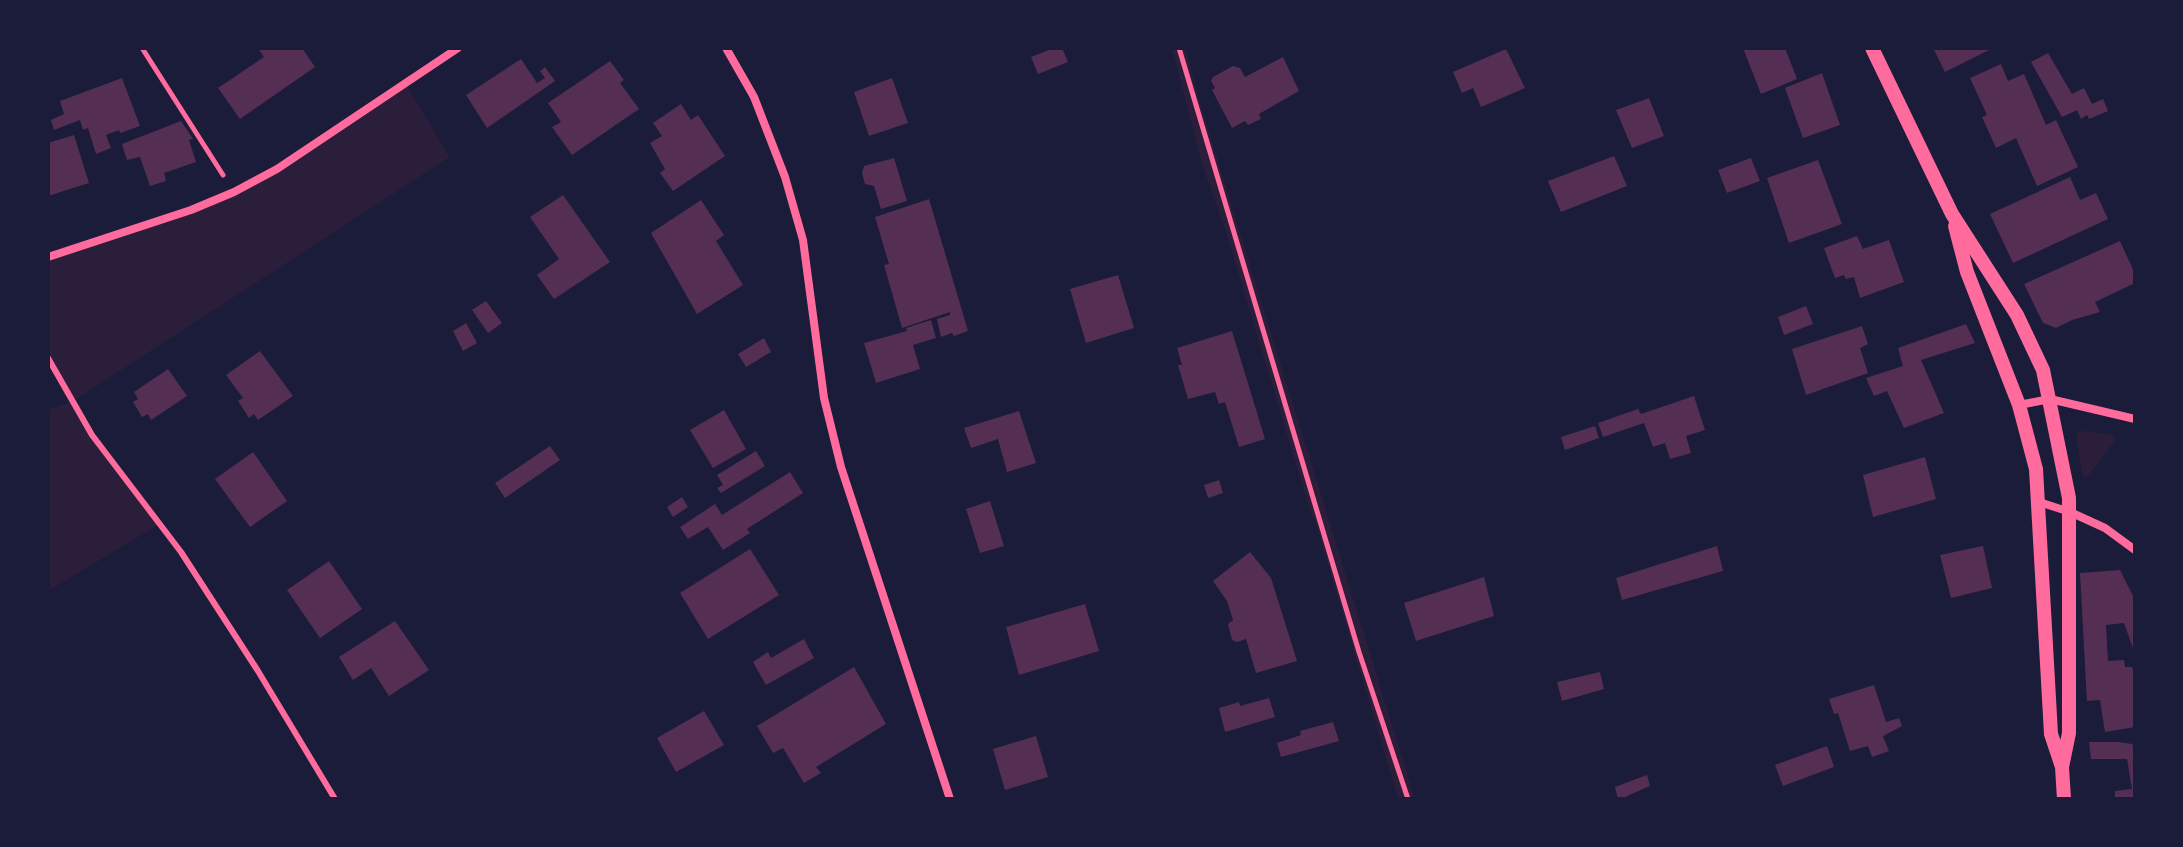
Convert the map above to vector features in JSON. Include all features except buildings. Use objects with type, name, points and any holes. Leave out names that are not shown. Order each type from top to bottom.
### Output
[{"type":"street","points":[[48,257],[191,210],[234,192],[277,169],[458,48]]},
{"type":"street","points":[[726,48],[754,97],[785,177],[803,240],[824,398],[841,467],[950,799]]},
{"type":"street","points":[[1872,48],[1952,214],[2017,315],[2043,370],[2068,487],[2070,512],[2069,733],[2062,767]]},
{"type":"street","points":[[1952,214],[1967,272],[2019,405],[2036,469],[2051,734],[2062,767],[2064,799]]},
{"type":"street","points":[[2019,405],[2050,399],[2135,419]]},
{"type":"street","points":[[2039,502],[2105,528],[2135,550]]},
{"type":"lane","points":[[48,358],[92,435],[190,566],[335,799]]},
{"type":"path","points":[[142,48],[234,192]]},
{"type":"path","points":[[1179,48],[1354,637],[1408,799]]},
{"type":"shaded area","points":[[1172,48],[1186,48],[1198,96],[1415,799],[1398,799],[1314,517],[1202,164]]},
{"type":"shaded area","points":[[405,83],[450,157],[72,402],[160,524],[48,591],[48,410],[71,402],[48,358],[48,257],[234,192]]},
{"type":"shaded area","points":[[2077,432],[2114,435],[2115,441],[2087,477],[2083,477],[2076,436]]}]
